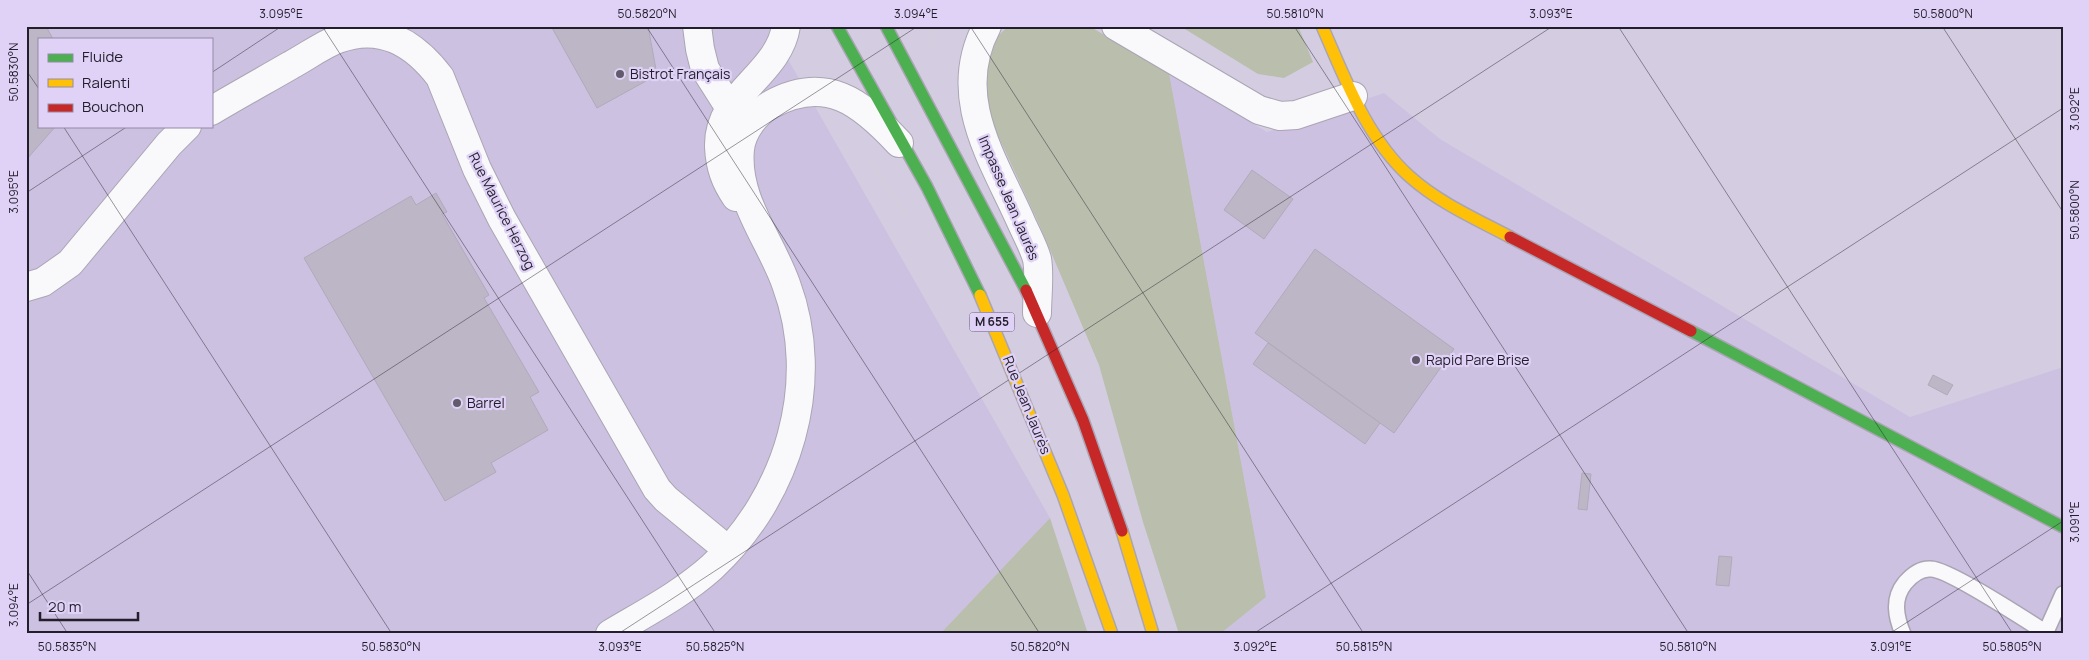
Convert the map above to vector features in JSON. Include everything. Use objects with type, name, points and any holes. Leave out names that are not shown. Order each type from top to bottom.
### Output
[{"type":"main road","name":"Rue Jean Jaurès","points":[[837,26],[955,240],[1017,381],[1096,582],[1112,634]]},
{"type":"main road","name":"M 655","points":[[886,26],[1016,269],[1071,390],[1105,476],[1153,634]]},
{"type":"main road","points":[[1322,26],[1353,96],[1371,131],[1394,161],[1428,191],[1468,215],[1860,418],[2063,527]]},
{"type":"street","points":[[698,26],[700,49],[705,69],[745,132]]},
{"type":"street","points":[[758,226],[727,184],[719,161],[720,131],[722,120],[729,108],[781,46],[786,26]]},
{"type":"street","name":"Impasse Jean Jaurès","points":[[987,26],[977,44],[972,71],[974,106],[988,152],[1037,260],[1037,313]]},
{"type":"street","points":[[1116,26],[1260,110],[1280,116],[1296,115],[1353,96]]},
{"type":"street","name":"Rue Maurice Herzog","points":[[212,109],[337,39],[370,32],[384,35],[416,51],[440,78],[477,169],[502,219],[653,482],[666,499],[728,550]]},
{"type":"street","points":[[610,634],[695,581],[728,550],[751,522],[767,498],[785,458],[798,409],[802,354],[794,307],[782,275],[758,226],[743,188],[739,165],[740,146],[748,126],[763,110],[786,97],[811,91],[831,94],[851,100],[875,119],[907,152]]},
{"type":"street","points":[[26,287],[43,282],[70,263],[169,144],[186,128]]},
{"type":"lane","points":[[1903,634],[1896,616],[1899,590],[1913,574],[1931,569],[1951,576],[2045,633],[2063,594]]},
{"type":"path","points":[[867,156],[908,222]]},
{"type":"shaded area","points":[[26,26],[769,26],[1050,518],[940,634],[26,634]]},
{"type":"shaded area","points":[[1169,73],[1267,132],[1384,93],[1440,139],[1910,417],[2063,367],[2063,634],[1220,634],[1266,597]]},
{"type":"green space","points":[[1008,26],[1089,26],[1169,73],[1266,597],[1220,634],[1179,634],[1143,522],[1099,365],[1039,224],[988,114],[984,78],[997,37]]},
{"type":"green space","points":[[1180,26],[1298,26],[1313,62],[1284,78],[1258,74]]},
{"type":"green space","points":[[1050,518],[1088,634],[940,634]]},
{"type":"building","points":[[26,26],[46,26],[52,38],[38,38],[38,128],[54,128],[26,160]]},
{"type":"building","points":[[551,26],[648,26],[657,75],[597,108]]},
{"type":"building","points":[[1252,170],[1293,199],[1264,239],[1224,210]]},
{"type":"building","points":[[436,193],[447,212],[442,214],[489,295],[484,298],[539,392],[530,397],[548,430],[491,463],[496,472],[445,501],[304,258],[411,196],[416,205]]},
{"type":"building","points":[[1315,249],[1454,349],[1394,433],[1255,333]]},
{"type":"building","points":[[1268,343],[1380,423],[1365,444],[1253,364]]},
{"type":"building","points":[[1933,375],[1953,385],[1947,395],[1928,385]]},
{"type":"building","points":[[1582,473],[1591,474],[1587,510],[1578,509]]},
{"type":"building","points":[[1719,556],[1732,557],[1729,586],[1716,585]]},
{"type":"traffic: fast","points":[[837,26],[927,187],[980,295]]},
{"type":"traffic: fast","points":[[886,26],[1026,290]]},
{"type":"traffic: fast","points":[[1691,331],[2063,527]]},
{"type":"traffic: slow","points":[[1322,26],[1358,106],[1380,143],[1394,160],[1409,176],[1433,194],[1458,210],[1510,237]]},
{"type":"traffic: slow","points":[[980,295],[1063,495],[1112,634]]},
{"type":"traffic: slow","points":[[1122,531],[1153,634]]},
{"type":"traffic: jam","points":[[1510,237],[1691,331]]},
{"type":"traffic: jam","points":[[1026,290],[1083,420],[1122,531]]},
{"type":"place","name":"Bistrot Français","points":[[620,74]]},
{"type":"place","name":"Rapid Pare Brise","points":[[1416,360]]},
{"type":"place","name":"Barrel","points":[[457,403]]}]
